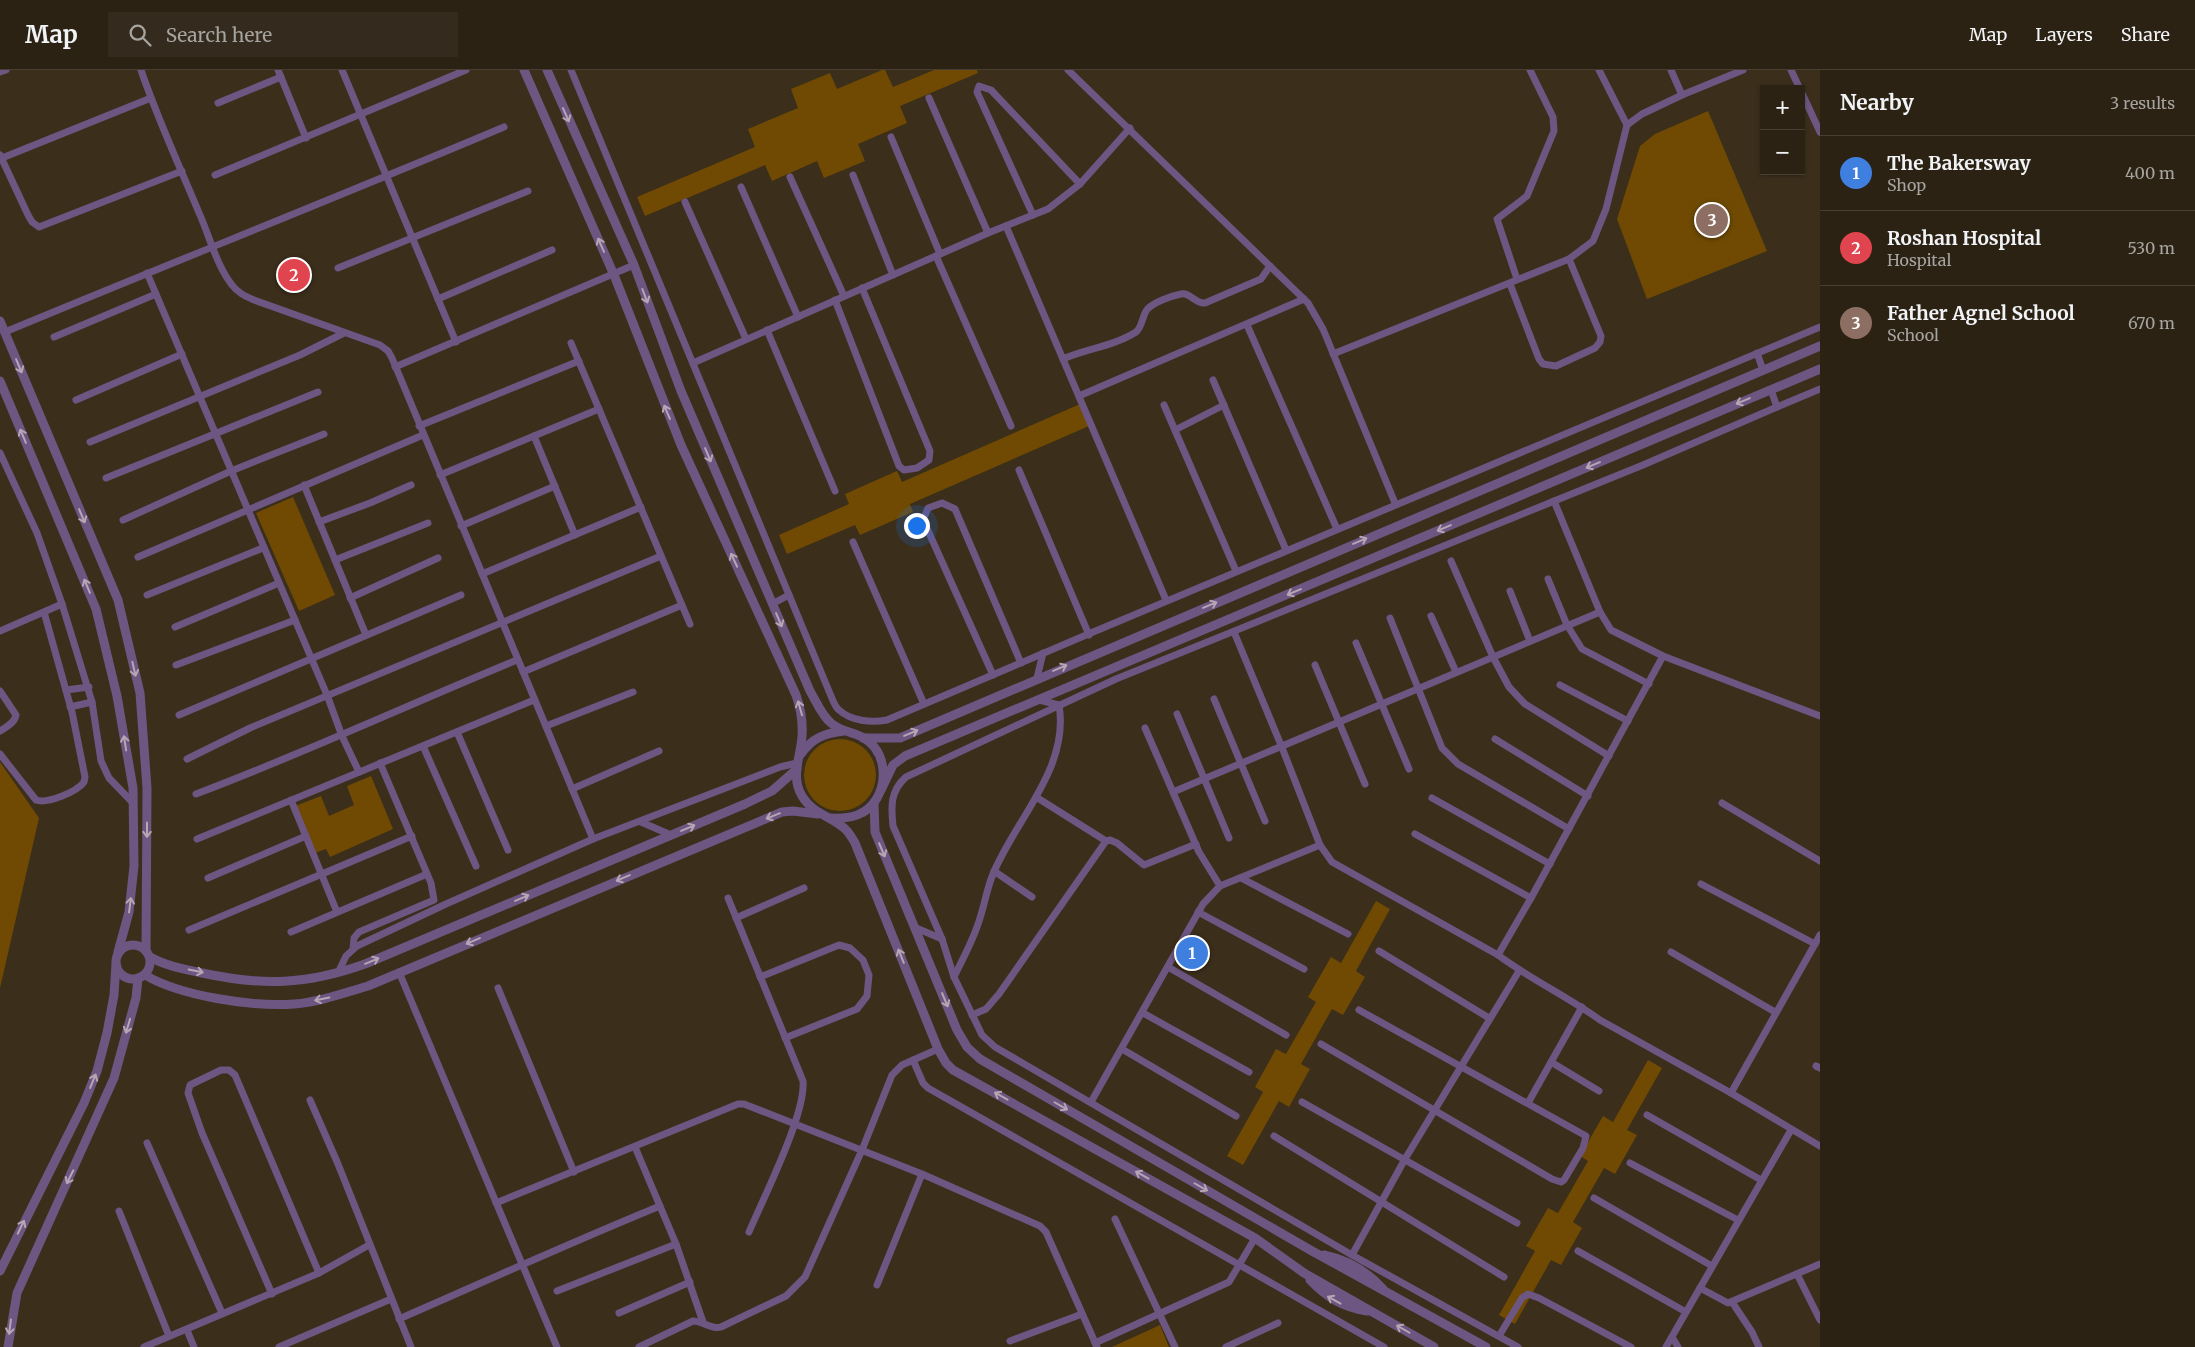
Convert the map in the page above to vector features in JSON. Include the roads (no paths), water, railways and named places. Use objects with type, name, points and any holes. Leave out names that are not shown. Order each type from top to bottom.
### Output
[{"type":"street","points":[[0,72],[6,70]]},
{"type":"street","points":[[141,70],[227,278],[240,294],[380,345],[388,350],[593,839]]},
{"type":"street","points":[[342,70],[456,342]]},
{"type":"street","points":[[215,175],[361,116],[466,70]]},
{"type":"street","points":[[524,70],[614,275],[681,445],[796,695],[802,715],[797,781],[801,794],[809,806],[846,829],[855,843],[938,1049],[946,1062],[953,1070],[1255,1238],[1304,1273],[1324,1295],[1348,1308],[1372,1312],[1434,1347]]},
{"type":"street","points":[[547,70],[634,265],[681,391],[810,691],[830,723],[844,731],[864,738],[900,738],[1820,346]]},
{"type":"street","points":[[571,70],[837,709],[850,717],[877,722],[886,720],[1395,503],[1820,327]]},
{"type":"street","points":[[1068,70],[1130,128],[1304,299],[1323,329],[1395,503]]},
{"type":"street","points":[[1517,279],[1496,219],[1527,196],[1554,131],[1553,117],[1530,70]]},
{"type":"street","points":[[1599,70],[1627,125]]},
{"type":"street","points":[[1671,70],[1682,95]]},
{"type":"street","points":[[1791,70],[1798,85]]},
{"type":"street","points":[[1333,354],[1569,259],[1593,241],[1606,209],[1627,125],[1638,117],[1682,95],[1738,71]]},
{"type":"street","points":[[218,104],[279,73],[306,138]]},
{"type":"street","points":[[1033,215],[977,92],[979,86],[991,90],[1080,184]]},
{"type":"street","points":[[151,98],[1,156],[28,215],[32,222],[39,227],[182,171]]},
{"type":"street","points":[[929,98],[988,233]]},
{"type":"street","points":[[1805,99],[1820,132]]},
{"type":"street","points":[[5,332],[213,245],[284,219],[387,177],[504,127]]},
{"type":"street","points":[[693,363],[988,233],[1048,209],[1080,184],[1130,128]]},
{"type":"street","points":[[891,137],[1010,426]]},
{"type":"street","points":[[853,175],[893,275]]},
{"type":"street","points":[[790,176],[844,296]]},
{"type":"street","points":[[741,188],[798,317]]},
{"type":"street","points":[[338,268],[528,191]]},
{"type":"street","points":[[684,202],[746,340]]},
{"type":"street","points":[[1006,226],[1166,600]]},
{"type":"street","points":[[438,299],[552,250]]},
{"type":"street","points":[[1510,284],[1540,359],[1543,364],[1556,366],[1595,348],[1600,342],[1601,336],[1569,259]]},
{"type":"street","points":[[395,367],[634,265]]},
{"type":"street","points":[[1063,359],[1083,350],[1116,342],[1138,330],[1147,309],[1152,306],[1182,294],[1188,295],[1198,303],[1205,303],[1261,279],[1270,266]]},
{"type":"street","points":[[147,273],[295,620],[342,736],[360,772]]},
{"type":"street","points":[[835,300],[899,466],[904,470],[918,468],[929,460],[930,451],[862,288]]},
{"type":"street","points":[[54,337],[156,294]]},
{"type":"street","points":[[1079,396],[1304,299]]},
{"type":"street","points":[[0,321],[118,600],[140,693],[147,788],[149,968],[141,977],[114,1078],[17,1293],[8,1347]]},
{"type":"street","points":[[1247,325],[1336,529]]},
{"type":"street","points":[[767,330],[836,491]]},
{"type":"street","points":[[90,442],[300,355],[344,333]]},
{"type":"street","points":[[571,343],[690,624]]},
{"type":"street","points":[[1757,353],[1763,370]]},
{"type":"street","points":[[76,400],[182,354]]},
{"type":"street","points":[[419,426],[579,361]]},
{"type":"street","points":[[116,964],[123,976],[130,979],[141,977],[182,990],[228,1000],[294,1004],[368,986],[782,812],[792,811],[846,819],[861,814],[874,803],[893,765],[905,756],[1820,368]]},
{"type":"street","points":[[1214,380],[1286,550]]},
{"type":"street","points":[[0,381],[96,608],[118,696],[133,788],[134,866],[130,902],[116,964],[114,995],[97,1071],[84,1103],[0,1271]]},
{"type":"street","points":[[1518,1347],[1352,1255],[995,1047],[982,1035],[954,977],[942,939],[893,826],[891,807],[893,795],[898,784],[906,777],[1116,679],[1554,501],[1820,389]]},
{"type":"street","points":[[1771,390],[1777,407]]},
{"type":"street","points":[[106,478],[318,392]]},
{"type":"street","points":[[1164,405],[1236,571]]},
{"type":"street","points":[[1175,430],[1224,405]]},
{"type":"street","points":[[440,475],[599,409]]},
{"type":"street","points":[[123,520],[324,434]]},
{"type":"street","points":[[138,557],[423,435]]},
{"type":"street","points":[[534,436],[575,535]]},
{"type":"street","points":[[0,453],[37,533],[62,604],[92,702],[101,761],[109,778],[133,803]]},
{"type":"street","points":[[1019,470],[1089,635]]},
{"type":"street","points":[[304,485],[366,635]]},
{"type":"street","points":[[319,522],[411,485]]},
{"type":"street","points":[[461,526],[555,486]]},
{"type":"street","points":[[1554,501],[1600,612],[1611,630],[1663,656],[1820,716]]},
{"type":"street","points":[[993,675],[925,524],[924,518],[928,508],[942,503],[955,509],[1021,663]]},
{"type":"street","points":[[482,574],[641,507]]},
{"type":"street","points":[[335,560],[428,524]]},
{"type":"street","points":[[853,542],[924,704]]},
{"type":"street","points":[[147,595],[263,548]]},
{"type":"street","points":[[187,759],[250,728],[661,556]]},
{"type":"street","points":[[350,598],[438,558]]},
{"type":"street","points":[[1451,561],[1493,657],[1509,687],[1525,704],[1609,756]]},
{"type":"street","points":[[1548,578],[1567,625],[1582,649],[1649,684]]},
{"type":"street","points":[[176,627],[279,583]]},
{"type":"street","points":[[1510,591],[1530,641]]},
{"type":"street","points":[[179,715],[461,595]]},
{"type":"street","points":[[772,604],[789,595]]},
{"type":"street","points":[[0,631],[62,604]]},
{"type":"street","points":[[523,672],[682,605]]},
{"type":"street","points":[[0,754],[36,800],[44,801],[79,789],[84,782],[85,776],[66,690],[44,612]]},
{"type":"street","points":[[1172,792],[1600,612]]},
{"type":"street","points":[[1431,616],[1456,672]]},
{"type":"street","points":[[1390,618],[1442,748],[1453,759],[1569,829]]},
{"type":"street","points":[[176,665],[295,620]]},
{"type":"street","points":[[1234,632],[1282,745],[1320,845],[1332,862],[1498,955],[1518,970],[1582,1007],[1600,1020],[1732,1093],[1820,1146]]},
{"type":"street","points":[[1356,643],[1409,769]]},
{"type":"street","points":[[1037,678],[1043,653]]},
{"type":"street","points":[[1498,955],[1588,796],[1663,656]]},
{"type":"street","points":[[196,794],[342,736],[444,690],[517,660]]},
{"type":"street","points":[[1315,665],[1365,784]]},
{"type":"street","points":[[1560,685],[1628,721]]},
{"type":"street","points":[[66,690],[88,687]]},
{"type":"street","points":[[0,691],[16,715],[12,723],[0,731]]},
{"type":"street","points":[[546,726],[633,692]]},
{"type":"street","points":[[1214,699],[1265,821]]},
{"type":"street","points":[[197,839],[534,700]]},
{"type":"street","points":[[1039,700],[1059,705]]},
{"type":"street","points":[[70,707],[92,702]]},
{"type":"street","points":[[954,977],[972,940],[994,871],[1036,797],[1046,775],[1060,736],[1062,722],[1059,705]]},
{"type":"street","points":[[1178,714],[1229,838]]},
{"type":"street","points":[[1145,728],[1196,844],[1220,886]]},
{"type":"street","points":[[118,952],[132,944],[140,946],[148,954],[173,966],[230,979],[258,982],[298,981],[338,973],[365,964],[772,792],[798,763],[816,738],[830,732],[844,731]]},
{"type":"street","points":[[457,732],[508,850]]},
{"type":"street","points":[[864,738],[882,760],[884,775],[882,790]]},
{"type":"street","points":[[1495,739],[1588,796]]},
{"type":"street","points":[[423,746],[476,866]]},
{"type":"street","points":[[572,789],[660,751]]},
{"type":"street","points":[[353,949],[354,938],[359,932],[434,900],[434,893],[427,874],[380,763]]},
{"type":"street","points":[[338,973],[346,956],[353,949],[446,904],[593,839],[642,822],[780,767],[798,763]]},
{"type":"street","points":[[1036,797],[1106,841],[1110,840],[1117,843],[1144,865],[1196,844]]},
{"type":"street","points":[[1432,798],[1550,864]]},
{"type":"street","points":[[291,800],[337,912]]},
{"type":"street","points":[[874,803],[875,832],[914,927],[957,1030],[967,1047],[980,1059],[1312,1252],[1486,1347]]},
{"type":"street","points":[[1722,803],[1820,861]]},
{"type":"street","points":[[642,822],[672,834]]},
{"type":"street","points":[[1415,834],[1531,898]]},
{"type":"street","points":[[208,878],[306,836]]},
{"type":"street","points":[[189,930],[412,836]]},
{"type":"street","points":[[972,1015],[986,1009],[999,994],[1106,841]]},
{"type":"street","points":[[1091,1102],[1203,904],[1220,886],[1320,845]]},
{"type":"street","points":[[994,871],[1032,897]]},
{"type":"street","points":[[291,932],[427,874]]},
{"type":"street","points":[[1241,878],[1348,934]]},
{"type":"street","points":[[1700,884],[1815,944]]},
{"type":"street","points":[[736,918],[804,888]]},
{"type":"street","points":[[728,898],[803,1081],[804,1094],[794,1125],[749,1232]]},
{"type":"street","points":[[1198,912],[1304,970]]},
{"type":"street","points":[[914,927],[942,939]]},
{"type":"street","points":[[1732,1093],[1820,935]]},
{"type":"street","points":[[760,977],[839,945],[850,948],[860,956],[867,967],[868,996],[857,1009],[785,1038]]},
{"type":"street","points":[[1379,951],[1489,1018]]},
{"type":"street","points":[[1671,952],[1776,1012]]},
{"type":"street","points":[[1168,967],[1286,1035]]},
{"type":"street","points":[[1352,1255],[1434,1111],[1518,970]]},
{"type":"street","points":[[399,972],[556,1347]]},
{"type":"street","points":[[498,988],[574,1172]]},
{"type":"street","points":[[1528,1103],[1582,1007]]},
{"type":"street","points":[[1321,1044],[1552,1179],[1561,1182],[1564,1180],[1583,1148],[1586,1136],[1358,1010]]},
{"type":"street","points":[[1143,1013],[1249,1072]]},
{"type":"street","points":[[1122,1048],[1236,1116]]},
{"type":"street","points":[[639,1347],[693,1321],[703,1322],[712,1327],[721,1327],[791,1293],[805,1277],[862,1150],[892,1075],[902,1065],[938,1049]]},
{"type":"street","points":[[913,1060],[923,1083],[928,1088],[1384,1347]]},
{"type":"street","points":[[1551,1062],[1599,1091]]},
{"type":"street","points":[[272,1294],[202,1133],[188,1093],[190,1085],[221,1070],[229,1070],[235,1075],[319,1273]]},
{"type":"street","points":[[310,1100],[338,1164],[390,1299],[411,1347]]},
{"type":"street","points":[[1302,1102],[1516,1222]]},
{"type":"street","points":[[496,1203],[738,1104],[744,1104],[922,1174],[1040,1226],[1046,1232],[1096,1345],[1229,1282],[1255,1238]]},
{"type":"street","points":[[1647,1115],[1761,1180]]},
{"type":"street","points":[[1666,1347],[1791,1130]]},
{"type":"street","points":[[1274,1136],[1504,1277]]},
{"type":"street","points":[[147,1142],[222,1313]]},
{"type":"street","points":[[635,1147],[676,1244],[703,1322]]},
{"type":"street","points":[[1630,1164],[1738,1220]]},
{"type":"street","points":[[877,1285],[922,1174]]},
{"type":"street","points":[[1594,1198],[1712,1266]]},
{"type":"street","points":[[399,1318],[523,1266],[586,1236],[660,1206]]},
{"type":"street","points":[[119,1211],[169,1336]]},
{"type":"street","points":[[1114,1219],[1161,1313],[1175,1347]]},
{"type":"street","points":[[557,1291],[676,1244]]},
{"type":"street","points":[[144,1347],[319,1273],[369,1245]]},
{"type":"street","points":[[1578,1251],[1686,1312]]},
{"type":"street","points":[[1700,1288],[1728,1303],[1820,1264]]},
{"type":"street","points":[[1797,1274],[1820,1320]]},
{"type":"street","points":[[619,1313],[690,1282]]},
{"type":"street","points":[[1499,1336],[1522,1298],[1528,1294],[1631,1347]]},
{"type":"street","points":[[279,1347],[390,1299]]},
{"type":"street","points":[[1732,1302],[1752,1332],[1759,1347]]},
{"type":"street","points":[[1010,1341],[1082,1314]]},
{"type":"street","points":[[1226,1347],[1278,1323]]},
{"type":"street","points":[[187,1330],[194,1347]]},
{"type":"street","points":[[1672,1337],[1678,1347]]},
{"type":"place","name":"Father Agnel School","points":[[1712,220]]},
{"type":"place","name":"Roshan Hospital","points":[[294,275]]},
{"type":"place","name":"The Bakersway","points":[[1192,953]]}]
